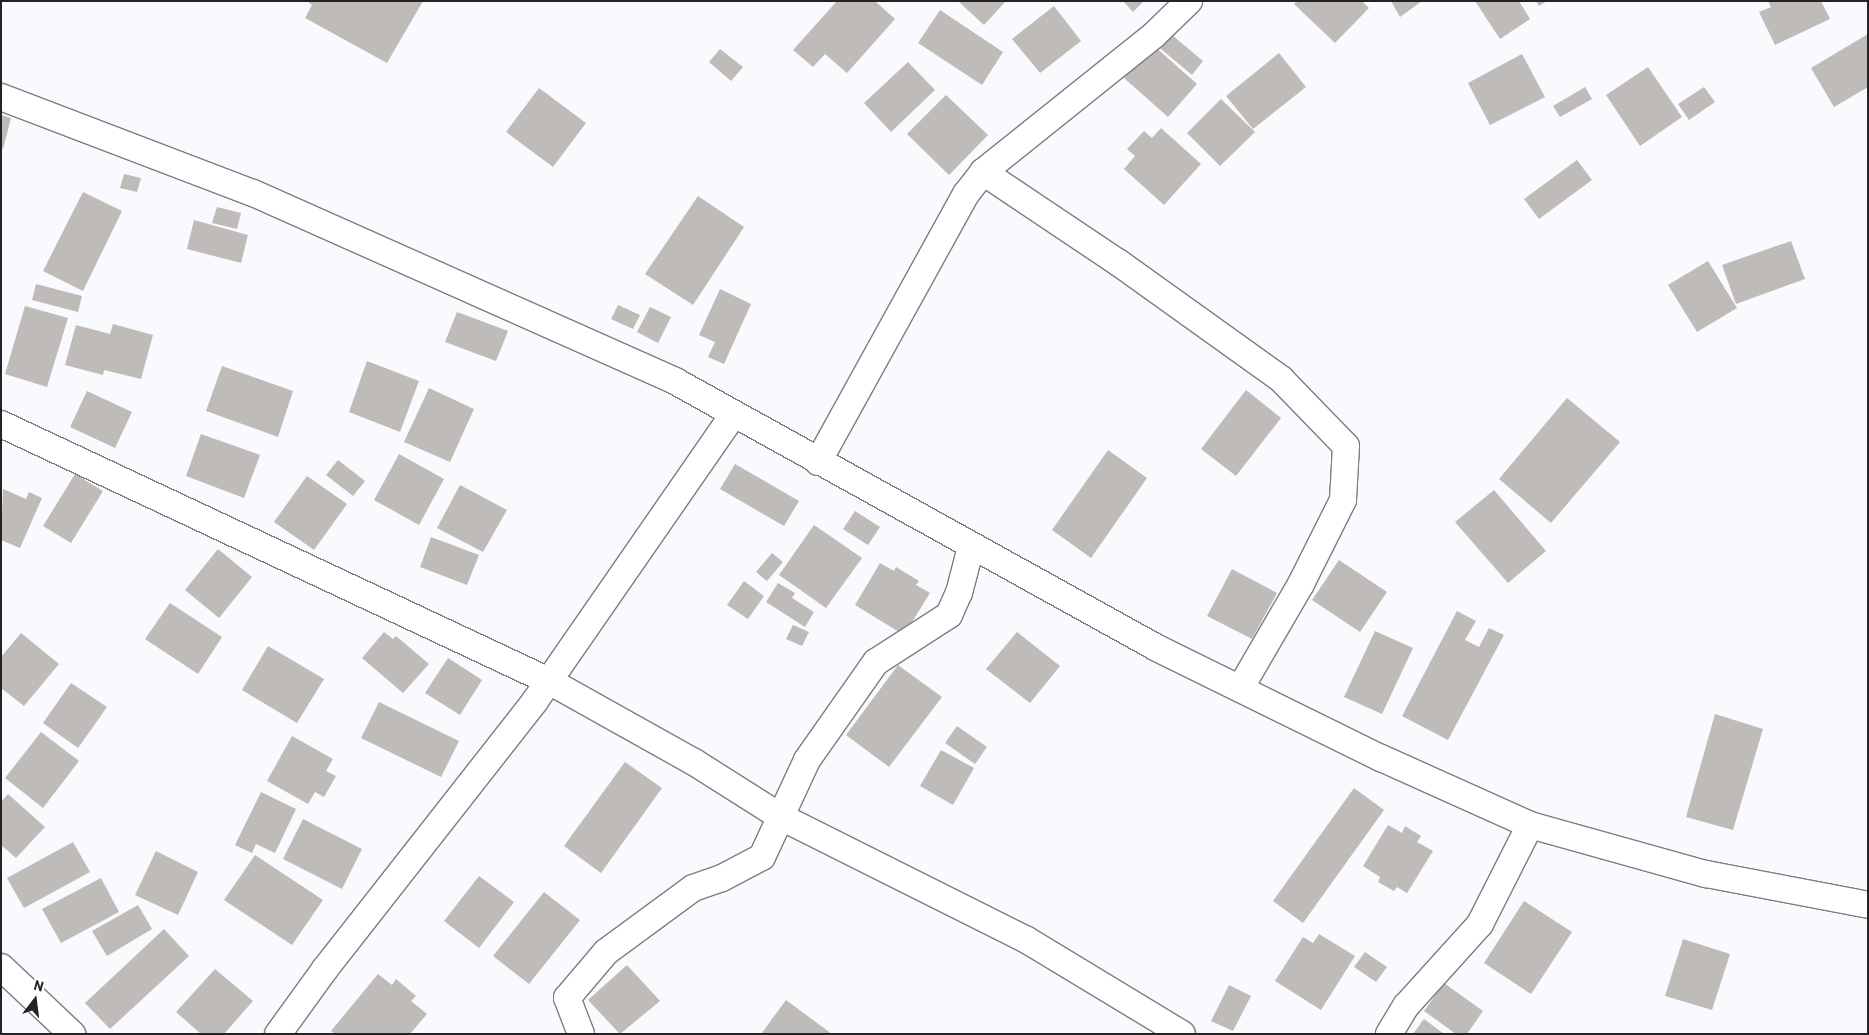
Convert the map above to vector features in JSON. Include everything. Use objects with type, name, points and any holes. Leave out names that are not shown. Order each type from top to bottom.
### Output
[{"type":"street","points":[[818,462],[966,194],[982,172],[1154,35],[1189,1]]},
{"type":"street","points":[[1,96],[253,193],[675,381],[818,462],[1157,648],[1381,758],[1530,825],[1706,874],[1868,905]]},
{"type":"street","points":[[982,172],[1119,262],[1281,379],[1346,446],[1343,500],[1301,584],[1240,689]]},
{"type":"street","points":[[278,1034],[325,969],[549,681],[734,414]]},
{"type":"street","points":[[1,424],[549,681],[694,762],[781,817],[1027,940],[1182,1034]]},
{"type":"street","points":[[581,1034],[567,998],[606,952],[693,888],[722,878],[762,857],[807,760],[876,662],[949,615],[959,594],[971,546]]},
{"type":"street","points":[[1389,1034],[1406,1006],[1480,924],[1530,825]]},
{"type":"street","points":[[1,967],[72,1034]]},
{"type":"building","points":[[307,1],[423,1],[387,63],[305,18],[312,5]]},
{"type":"building","points":[[837,1],[875,1],[895,19],[847,73],[825,54],[813,67],[793,50]]},
{"type":"building","points":[[958,1],[1006,1],[984,25]]},
{"type":"building","points":[[1123,1],[1144,1],[1133,12]]},
{"type":"building","points":[[1297,1],[1362,1],[1369,8],[1335,43],[1294,4]]},
{"type":"building","points":[[1391,1],[1422,1],[1400,17]]},
{"type":"building","points":[[1475,1],[1519,1],[1530,19],[1500,39]]},
{"type":"building","points":[[1536,1],[1547,1],[1539,6]]},
{"type":"building","points":[[1768,1],[1821,1],[1830,19],[1775,45],[1759,12],[1771,7]]},
{"type":"building","points":[[1054,6],[1081,41],[1040,73],[1012,39]]},
{"type":"building","points":[[940,10],[1003,52],[982,85],[918,43]]},
{"type":"building","points":[[1166,30],[1203,61],[1192,75],[1155,44]]},
{"type":"building","points":[[1868,34],[1868,87],[1834,107],[1811,68]]},
{"type":"building","points":[[1153,45],[1197,84],[1168,117],[1124,78]]},
{"type":"building","points":[[720,49],[743,67],[731,81],[709,62]]},
{"type":"building","points":[[1279,53],[1306,87],[1253,129],[1226,96]]},
{"type":"building","points":[[1522,54],[1545,97],[1490,125],[1468,83]]},
{"type":"building","points":[[908,62],[935,90],[891,132],[864,103]]},
{"type":"building","points":[[1648,67],[1682,117],[1640,146],[1606,95]]},
{"type":"building","points":[[1585,87],[1592,99],[1560,117],[1553,106]]},
{"type":"building","points":[[1704,87],[1715,102],[1689,120],[1678,104]]},
{"type":"building","points":[[539,88],[586,123],[553,167],[506,132]]},
{"type":"building","points":[[946,95],[988,135],[949,175],[907,134]]},
{"type":"building","points":[[1221,99],[1255,132],[1220,166],[1187,133]]},
{"type":"building","points":[[1,115],[11,118],[3,149],[1,148]]},
{"type":"building","points":[[1161,128],[1201,164],[1164,205],[1124,169],[1135,156],[1127,149],[1144,131],[1152,138]]},
{"type":"building","points":[[1577,160],[1592,180],[1539,219],[1524,199]]},
{"type":"building","points":[[124,174],[141,178],[137,192],[120,188]]},
{"type":"building","points":[[83,192],[122,211],[83,291],[43,271]]},
{"type":"building","points":[[698,196],[744,227],[693,305],[645,274]]},
{"type":"building","points":[[217,207],[241,213],[237,229],[212,223]]},
{"type":"building","points":[[194,220],[248,235],[241,263],[187,249]]},
{"type":"building","points":[[1791,241],[1805,279],[1736,304],[1722,265]]},
{"type":"building","points":[[1708,261],[1737,308],[1697,332],[1668,285]]},
{"type":"building","points":[[36,284],[82,296],[78,312],[32,300]]},
{"type":"building","points":[[720,289],[751,304],[724,364],[708,357],[715,342],[699,335]]},
{"type":"building","points":[[618,305],[640,315],[633,329],[611,319]]},
{"type":"building","points":[[25,306],[68,318],[47,387],[5,374]]},
{"type":"building","points":[[650,307],[671,317],[658,343],[637,332]]},
{"type":"building","points":[[457,312],[508,331],[496,361],[445,342]]},
{"type":"building","points":[[113,324],[153,335],[141,379],[104,370],[103,375],[65,365],[76,325],[110,334]]},
{"type":"building","points":[[367,361],[419,381],[400,432],[349,412]]},
{"type":"building","points":[[222,366],[293,391],[278,437],[206,411]]},
{"type":"building","points":[[429,388],[474,409],[450,462],[404,442]]},
{"type":"building","points":[[1246,390],[1281,418],[1236,476],[1201,449]]},
{"type":"building","points":[[87,391],[132,412],[115,448],[70,427]]},
{"type":"building","points":[[1567,398],[1620,442],[1551,523],[1499,479]]},
{"type":"building","points":[[201,434],[260,455],[244,498],[186,476]]},
{"type":"building","points":[[1108,450],[1147,478],[1091,558],[1052,530]]},
{"type":"building","points":[[399,454],[444,479],[419,525],[374,500]]},
{"type":"building","points":[[338,460],[365,481],[353,496],[326,475]]},
{"type":"building","points":[[735,464],[799,501],[784,526],[720,489]]},
{"type":"building","points":[[75,474],[103,491],[71,543],[43,526]]},
{"type":"building","points":[[307,476],[347,504],[314,550],[274,522]]},
{"type":"building","points":[[460,485],[507,510],[483,552],[437,528]]},
{"type":"building","points":[[3,489],[26,499],[29,492],[42,498],[20,548],[1,540]]},
{"type":"building","points":[[1494,490],[1546,551],[1508,583],[1455,522]]},
{"type":"building","points":[[855,511],[880,527],[868,545],[843,529]]},
{"type":"building","points":[[814,525],[862,558],[826,608],[779,575]]},
{"type":"building","points":[[431,537],[479,555],[467,585],[420,567]]},
{"type":"building","points":[[218,549],[252,577],[219,618],[185,590]]},
{"type":"building","points":[[772,553],[783,562],[767,581],[756,572]]},
{"type":"building","points":[[1339,560],[1387,592],[1360,632],[1312,600]]},
{"type":"building","points":[[880,563],[894,571],[896,567],[919,581],[916,585],[930,593],[904,635],[855,605]]},
{"type":"building","points":[[1232,569],[1277,593],[1252,639],[1207,616]]},
{"type":"building","points":[[744,581],[764,596],[748,619],[727,605]]},
{"type":"building","points":[[778,583],[795,593],[792,598],[814,612],[805,627],[766,602]]},
{"type":"building","points":[[170,603],[222,637],[198,674],[145,639]]},
{"type":"building","points":[[1457,611],[1476,621],[1465,640],[1479,647],[1489,628],[1504,635],[1448,740],[1402,716]]},
{"type":"building","points":[[793,625],[809,632],[802,646],[786,639]]},
{"type":"building","points":[[1375,631],[1413,648],[1382,714],[1344,697]]},
{"type":"building","points":[[384,632],[393,639],[396,636],[429,664],[403,693],[362,658]]},
{"type":"building","points":[[1017,632],[1060,666],[1030,703],[986,669]]},
{"type":"building","points":[[21,633],[59,664],[24,706],[1,688],[1,657]]},
{"type":"building","points":[[268,646],[324,679],[297,723],[242,690]]},
{"type":"building","points":[[448,658],[482,680],[460,715],[425,693]]},
{"type":"building","points":[[898,665],[942,697],[889,767],[846,735]]},
{"type":"building","points":[[71,683],[107,707],[78,748],[43,723]]},
{"type":"building","points":[[379,702],[459,741],[441,777],[361,738]]},
{"type":"building","points":[[1715,714],[1763,729],[1733,830],[1686,817]]},
{"type":"building","points":[[957,726],[987,747],[975,764],[945,743]]},
{"type":"building","points":[[41,732],[79,761],[43,808],[5,778]]},
{"type":"building","points":[[292,736],[333,759],[326,771],[336,776],[324,797],[315,792],[308,804],[267,781]]},
{"type":"building","points":[[941,750],[974,768],[953,805],[920,786]]},
{"type":"building","points":[[625,762],[662,788],[601,873],[564,846]]},
{"type":"building","points":[[1354,788],[1384,810],[1303,923],[1273,901]]},
{"type":"building","points":[[261,792],[296,809],[275,853],[256,844],[252,853],[235,845]]},
{"type":"building","points":[[8,794],[45,827],[16,858],[1,845],[1,802]]},
{"type":"building","points":[[303,819],[362,849],[342,889],[283,859]]},
{"type":"building","points":[[1388,825],[1402,833],[1405,826],[1421,836],[1417,842],[1433,851],[1407,893],[1397,887],[1394,891],[1378,882],[1380,877],[1363,866]]},
{"type":"building","points":[[73,842],[90,872],[24,908],[7,878]]},
{"type":"building","points":[[156,851],[198,872],[178,915],[135,895]]},
{"type":"building","points":[[255,855],[323,900],[292,945],[224,900]]},
{"type":"building","points":[[479,876],[514,902],[479,948],[444,921]]},
{"type":"building","points":[[101,878],[119,912],[61,943],[42,909]]},
{"type":"building","points":[[544,892],[580,920],[529,984],[493,956]]},
{"type":"building","points":[[1524,901],[1572,932],[1531,994],[1484,963]]},
{"type":"building","points":[[138,905],[152,929],[107,956],[92,931]]},
{"type":"building","points":[[164,929],[189,956],[110,1029],[85,1003]]},
{"type":"building","points":[[1319,934],[1355,956],[1321,1010],[1275,981],[1303,937],[1313,943]]},
{"type":"building","points":[[1683,939],[1730,954],[1712,1010],[1665,996]]},
{"type":"building","points":[[1365,952],[1387,967],[1376,982],[1354,967]]},
{"type":"building","points":[[627,965],[660,1001],[620,1034],[588,1000]]},
{"type":"building","points":[[215,969],[253,1001],[224,1034],[201,1034],[176,1012]]},
{"type":"building","points":[[378,974],[392,985],[396,979],[416,996],[411,1001],[427,1014],[410,1034],[335,1034],[331,1031]]},
{"type":"building","points":[[1444,983],[1483,1011],[1467,1034],[1456,1034],[1424,1011]]},
{"type":"building","points":[[1229,985],[1251,996],[1233,1031],[1211,1021]]},
{"type":"building","points":[[786,1000],[832,1034],[761,1034]]},
{"type":"building","points":[[1424,1019],[1444,1034],[1413,1034]]}]
